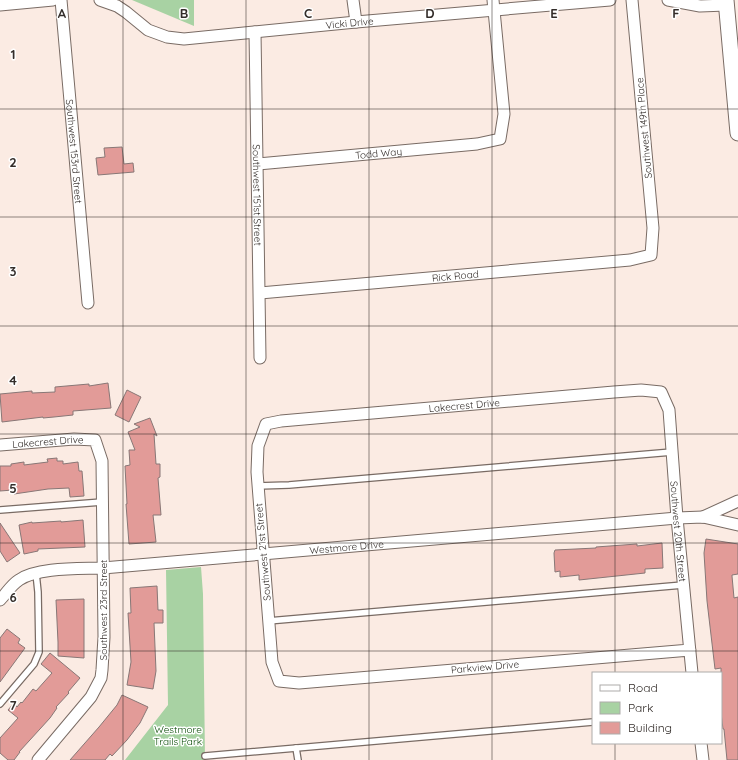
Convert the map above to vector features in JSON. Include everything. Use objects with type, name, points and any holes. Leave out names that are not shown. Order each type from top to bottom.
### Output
[{"type":"street","points":[[0,5],[53,0]]},
{"type":"street","name":"Southwest 153rd Street","points":[[61,0],[88,303]]},
{"type":"street","name":"Vicki Drive","points":[[100,0],[121,9],[148,30],[167,37],[184,39],[356,22],[493,5],[610,0]]},
{"type":"street","points":[[354,0],[356,22]]},
{"type":"street","name":"Southwest 149th Place","points":[[632,0],[653,228],[651,256]]},
{"type":"street","points":[[668,0],[700,6],[726,3],[738,133]]},
{"type":"street","name":"Todd Way","points":[[258,164],[478,144],[500,139],[504,114],[493,5]]},
{"type":"street","name":"Southwest 151st Street","points":[[255,32],[260,358]]},
{"type":"street","name":"Rick Road","points":[[260,293],[630,260],[651,256]]},
{"type":"street","name":"Lakecrest Drive","points":[[266,424],[281,421],[614,392],[641,390],[661,392]]},
{"type":"street","name":"Southwest 20th Street","points":[[661,392],[669,410],[677,518],[692,672]]},
{"type":"street","name":"Southwest 21st Street","points":[[266,424],[258,446],[257,486],[272,662],[279,681]]},
{"type":"street","name":"Lakecrest Drive","points":[[0,445],[74,438],[95,440]]},
{"type":"street","name":"Southwest 23rd Street","points":[[38,760],[91,697],[101,678],[104,656],[102,461],[95,440]]},
{"type":"street","name":"Westmore Drive","points":[[703,517],[738,502]]},
{"type":"street","name":"Westmore Drive","points":[[0,600],[18,581],[36,573],[677,518],[703,517],[738,525]]},
{"type":"street","name":"Parkview Drive","points":[[279,681],[300,683],[690,650]]},
{"type":"street","points":[[701,744],[703,760]]},
{"type":"lane","points":[[257,486],[284,486],[672,452]]},
{"type":"lane","points":[[0,510],[102,502]]},
{"type":"lane","points":[[0,704],[34,664],[39,652],[38,592],[36,573]]},
{"type":"lane","points":[[268,621],[683,585]]},
{"type":"lane","points":[[205,756],[592,722]]},
{"type":"lane","points":[[296,748],[298,760]]},
{"type":"green space","points":[[132,0],[194,0],[194,26]]},
{"type":"green space","name":"Westmore Trails Park","points":[[201,567],[203,594],[205,760],[125,760],[168,705],[166,570]]},
{"type":"building","points":[[122,147],[124,164],[133,163],[134,172],[98,175],[96,158],[105,157],[104,148]]},
{"type":"building","points":[[108,383],[111,408],[73,411],[73,415],[2,422],[0,394],[32,391],[32,393],[55,392],[55,387],[89,384],[89,386]]},
{"type":"building","points":[[127,390],[141,397],[129,422],[115,415]]},
{"type":"building","points":[[150,418],[157,436],[154,434],[156,464],[160,464],[160,477],[158,478],[161,515],[153,515],[156,542],[129,544],[125,466],[130,465],[129,450],[135,450],[128,432],[140,427],[134,424]]},
{"type":"building","points":[[57,458],[57,461],[63,461],[63,464],[78,462],[79,471],[82,471],[84,496],[70,497],[69,488],[48,489],[14,494],[13,490],[0,491],[0,466],[11,466],[11,464],[24,462],[24,465],[48,462],[47,459]]},
{"type":"building","points":[[83,520],[85,547],[38,549],[38,551],[24,554],[19,525],[32,522]]},
{"type":"building","points":[[0,523],[20,553],[7,562],[0,551]]},
{"type":"building","points":[[706,539],[738,544],[738,574],[732,576],[734,598],[738,597],[738,760],[727,760],[722,721],[722,672],[721,668],[715,669],[707,601],[704,553]]},
{"type":"building","points":[[662,543],[663,568],[645,569],[645,573],[579,580],[579,575],[560,577],[560,571],[555,572],[555,550],[637,544],[637,546]]},
{"type":"building","points":[[157,586],[158,610],[163,610],[163,623],[154,623],[156,671],[153,689],[127,685],[131,662],[128,613],[131,613],[130,588]]},
{"type":"building","points":[[84,599],[84,658],[58,656],[56,600]]},
{"type":"building","points":[[7,629],[20,639],[18,643],[25,648],[0,682],[0,638]]},
{"type":"building","points":[[50,653],[80,678],[56,707],[57,708],[50,718],[19,752],[14,760],[8,760],[0,753],[0,738],[18,718],[8,710],[14,703],[17,707],[21,702],[22,703],[33,689],[36,691],[52,673],[41,664]]},
{"type":"building","points":[[122,695],[148,707],[140,723],[127,740],[112,756],[110,754],[105,760],[70,760],[117,705]]}]
